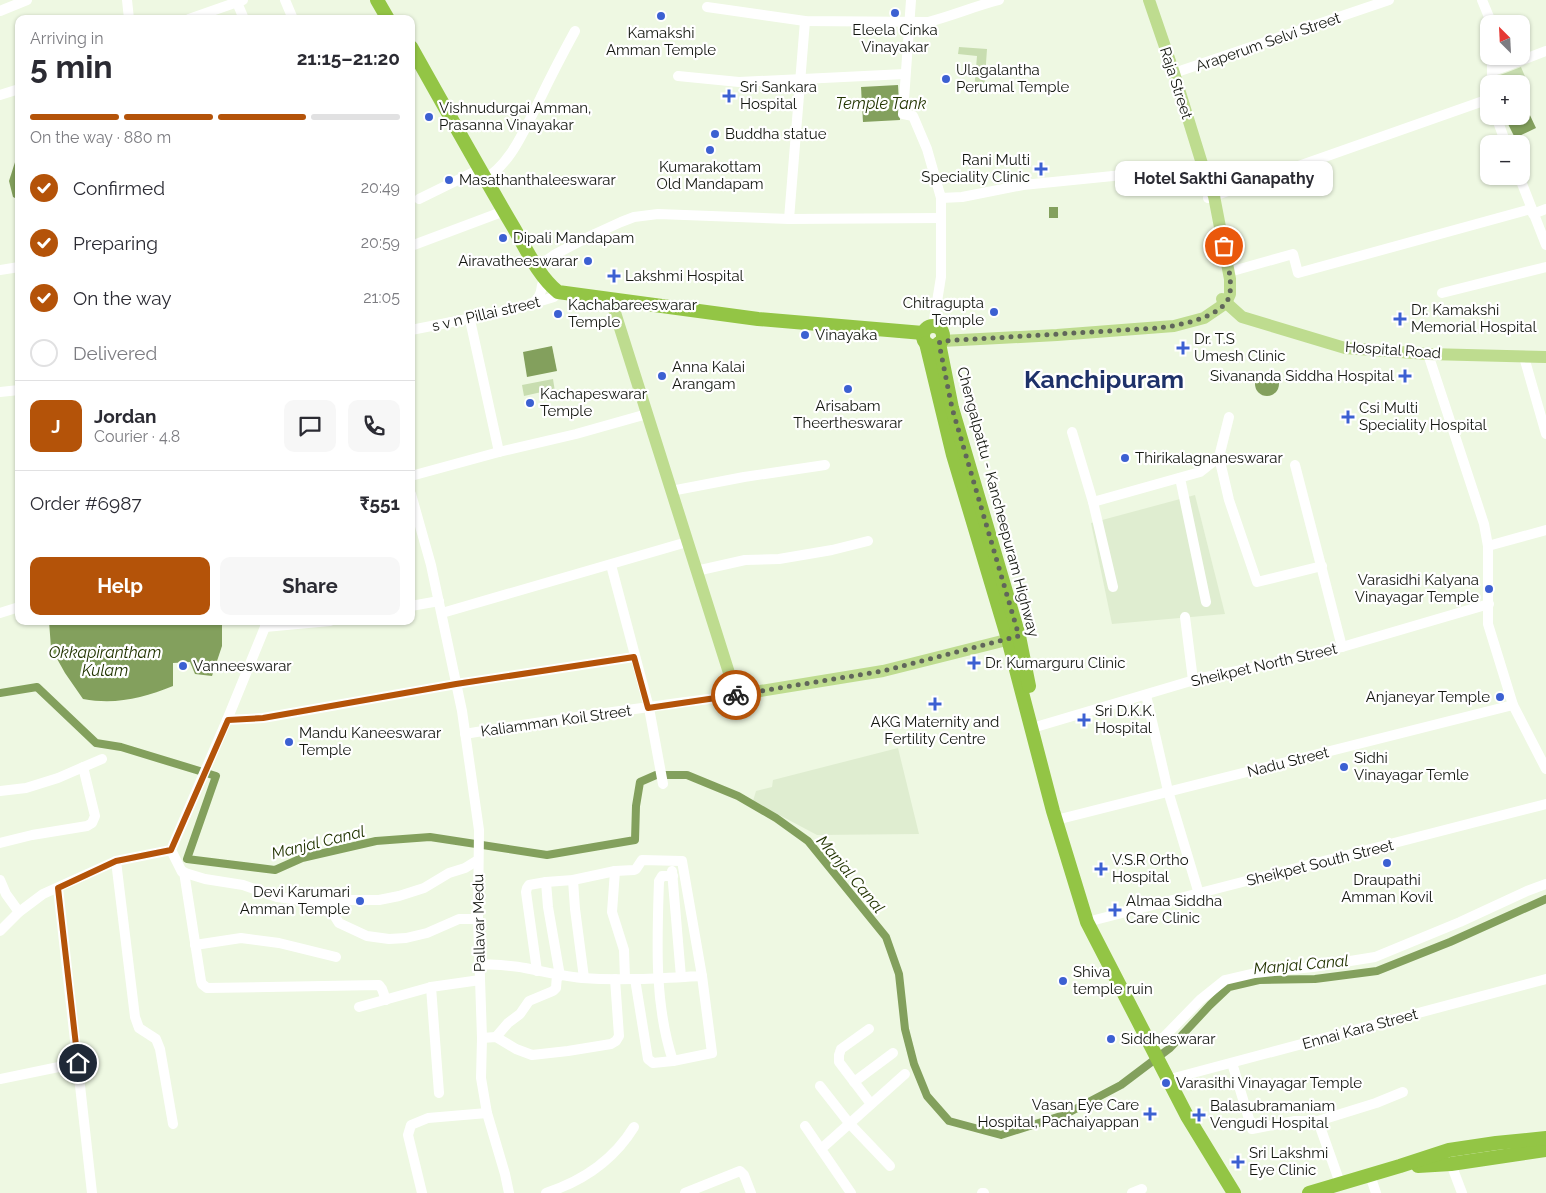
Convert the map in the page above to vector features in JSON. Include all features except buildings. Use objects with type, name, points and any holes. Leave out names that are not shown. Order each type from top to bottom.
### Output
[{"type":"highway","points":[[378,0],[388,13]]},
{"type":"highway","points":[[415,54],[499,213],[542,285],[556,295],[612,303],[933,337],[953,455],[1013,638],[1059,819],[1090,922],[1157,1050],[1187,1116],[1234,1193]]},
{"type":"highway","points":[[415,67],[480,175],[556,295]]},
{"type":"highway","name":"Chengalpattu - Kancheepuram Highway","points":[[1013,638],[1039,726],[1059,819]]},
{"type":"highway","points":[[1157,1050],[1241,1193]]},
{"type":"highway","points":[[1309,1193],[1340,1183],[1372,1182],[1449,1150],[1546,1138]]},
{"type":"highway","points":[[1326,1193],[1372,1182],[1420,1165],[1451,1164],[1546,1150]]},
{"type":"main road","name":"Raja Street","points":[[1148,0],[1174,73],[1211,197],[1229,272],[1230,294],[1224,301]]},
{"type":"main road","name":"Raja Street","points":[[1211,197],[1225,280],[1224,301]]},
{"type":"main road","points":[[933,337],[1174,321],[1190,317],[1224,301]]},
{"type":"main road","name":"Hospital Road","points":[[1224,301],[1242,317],[1345,348],[1428,354],[1546,357]]},
{"type":"main road","points":[[612,303],[736,695],[883,671],[1013,638]]},
{"type":"street","points":[[0,11],[28,0]]},
{"type":"street","points":[[126,0],[128,15]]},
{"type":"street","points":[[286,0],[292,15]]},
{"type":"street","points":[[912,0],[902,114],[913,116],[927,149],[941,198],[941,277],[933,337]]},
{"type":"street","points":[[707,7],[805,21],[928,22],[944,18],[976,5],[999,0]]},
{"type":"street","name":"Araperum Selvi Street","points":[[1174,73],[1389,0]]},
{"type":"street","points":[[1482,0],[1489,15]]},
{"type":"street","points":[[200,15],[239,1],[243,15]]},
{"type":"street","points":[[789,219],[805,21]]},
{"type":"street","points":[[419,199],[501,165],[518,141],[574,30]]},
{"type":"street","points":[[1493,71],[1546,50]]},
{"type":"street","points":[[1493,65],[1493,75]]},
{"type":"street","points":[[678,76],[739,82],[905,74]]},
{"type":"street","points":[[0,95],[15,90]]},
{"type":"street","points":[[1211,197],[1480,103]]},
{"type":"street","points":[[941,198],[962,197],[1023,185],[1203,167]]},
{"type":"street","points":[[1522,185],[1546,245]]},
{"type":"street","points":[[1229,272],[1292,254],[1298,273],[1546,209]]},
{"type":"street","points":[[415,244],[499,213]]},
{"type":"street","points":[[538,267],[554,255],[586,238],[634,217],[658,214],[789,219],[941,218]]},
{"type":"street","points":[[0,269],[15,267]]},
{"type":"street","points":[[1442,293],[1546,267]]},
{"type":"street","points":[[530,306],[538,299],[542,285]]},
{"type":"street","name":"s v n Pillai street","points":[[415,329],[470,320],[530,306],[556,295]]},
{"type":"street","points":[[470,320],[499,452]]},
{"type":"street","points":[[1428,354],[1484,524],[1488,546],[1488,624],[1513,706],[1546,769]]},
{"type":"street","points":[[1524,356],[1546,434]]},
{"type":"street","points":[[0,392],[15,390]]},
{"type":"street","points":[[415,475],[647,414]]},
{"type":"street","points":[[1229,417],[1219,458],[1230,500],[1257,582],[1322,566]]},
{"type":"street","points":[[1072,432],[1093,502],[1113,587]]},
{"type":"street","points":[[1093,502],[1200,472],[1219,458]]},
{"type":"street","points":[[671,491],[825,464]]},
{"type":"street","points":[[1295,465],[1342,647]]},
{"type":"street","points":[[1180,478],[1206,602]]},
{"type":"street","name":"Pallavar Medu","points":[[415,508],[442,613],[465,734],[479,830],[478,919],[482,1038],[481,1078],[487,1113],[509,1193]]},
{"type":"street","points":[[1488,546],[1546,530]]},
{"type":"street","points":[[696,571],[745,560],[779,559],[832,550],[868,541]]},
{"type":"street","points":[[442,613],[687,542]]},
{"type":"street","points":[[611,565],[648,708],[663,784]]},
{"type":"street","points":[[415,605],[439,602]]},
{"type":"street","name":"Sheikpet North Street","points":[[1039,726],[1193,680],[1273,664],[1342,647],[1489,604]]},
{"type":"street","points":[[0,613],[15,608]]},
{"type":"street","points":[[1185,618],[1193,680]]},
{"type":"street","points":[[171,850],[228,720],[265,625]]},
{"type":"street","points":[[228,720],[263,718],[456,684],[634,657]]},
{"type":"street","name":"Kaliamman Koil Street","points":[[465,734],[542,721],[736,695]]},
{"type":"street","points":[[1146,695],[1168,792],[1199,894]]},
{"type":"street","name":"Nadu Street","points":[[1059,819],[1513,706]]},
{"type":"street","points":[[0,791],[26,788],[58,778],[102,759]]},
{"type":"street","points":[[0,843],[32,835],[87,826],[92,823],[95,816],[83,767]]},
{"type":"street","name":"Sheikpet South Street","points":[[1090,922],[1546,804]]},
{"type":"street","points":[[0,931],[19,912],[43,894],[116,861],[171,850]]},
{"type":"street","points":[[171,850],[184,872],[201,981],[204,987],[375,984],[379,985],[382,989],[386,1000]]},
{"type":"street","points":[[184,872],[243,885],[277,897],[299,900],[379,900],[424,888],[449,873],[466,868],[478,860]]},
{"type":"street","points":[[537,971],[526,892],[530,885],[573,880],[615,871],[634,870],[642,860],[682,860],[702,976],[712,1052],[673,1061],[653,1063],[648,1059],[625,979]]},
{"type":"street","points":[[116,861],[135,1018],[140,1028],[156,1039],[160,1049],[173,1124]]},
{"type":"street","points":[[670,861],[673,876],[681,977]]},
{"type":"street","points":[[482,1038],[496,1037],[516,1049],[532,1055],[611,1044],[616,1041],[619,1036],[625,979],[624,950],[612,912],[615,871]]},
{"type":"street","points":[[673,876],[662,876],[659,881],[658,979],[667,1044],[673,1061]]},
{"type":"street","points":[[0,880],[6,894],[19,912]]},
{"type":"street","points":[[573,880],[584,978]]},
{"type":"street","points":[[496,1037],[520,1014],[529,1002],[556,988],[558,976],[546,882]]},
{"type":"street","points":[[1157,1050],[1165,1036],[1200,1000],[1225,980],[1254,973],[1314,967],[1375,957],[1546,884]]},
{"type":"street","points":[[58,888],[92,1193]]},
{"type":"street","points":[[339,900],[334,915],[339,923],[367,936],[389,939],[406,938],[427,933],[459,919],[478,919]]},
{"type":"street","points":[[196,945],[241,938],[279,943],[336,957]]},
{"type":"street","points":[[479,964],[501,965],[558,976],[584,978],[658,979],[702,976]]},
{"type":"street","name":"Ennai Kara Street","points":[[1174,1078],[1546,979]]},
{"type":"street","points":[[359,1007],[431,987],[480,980]]},
{"type":"street","points":[[431,987],[439,1094]]},
{"type":"street","points":[[869,1029],[841,1049],[839,1062],[871,1104]]},
{"type":"street","points":[[854,1082],[893,1053]]},
{"type":"street","points":[[0,1079],[78,1063]]},
{"type":"street","points":[[1232,1063],[1252,1129],[1295,1121],[1318,1121],[1376,1103],[1403,1092]]},
{"type":"street","points":[[821,1149],[905,1074]]},
{"type":"street","points":[[820,1086],[848,1124],[890,1166]]},
{"type":"street","points":[[422,1193],[408,1135],[410,1125],[428,1118],[487,1113]]},
{"type":"street","points":[[1318,1121],[1340,1183]]},
{"type":"street","points":[[805,1126],[851,1193]]},
{"type":"street","points":[[546,1193],[567,1186],[596,1169],[625,1142],[634,1127]]},
{"type":"street","points":[[1451,1164],[1462,1193]]},
{"type":"street","points":[[685,1193],[740,1171],[744,1175],[751,1193]]},
{"type":"street","points":[[1132,1193],[1142,1189]]},
{"type":"shaded area","points":[[959,47],[987,49],[984,92],[974,91],[977,56],[958,54]]},
{"type":"shaded area","points":[[1521,67],[1524,75],[1500,75]]},
{"type":"shaded area","points":[[553,379],[555,392],[547,394],[546,391],[524,396],[522,385]]},
{"type":"shaded area","points":[[1195,495],[1225,614],[1112,624],[1091,523]]},
{"type":"shaded area","points":[[898,748],[919,834],[817,835],[753,801],[756,791],[772,787],[773,780]]},
{"type":"water","name":"Temple Tank","points":[[898,85],[900,120],[863,122],[861,87]]},
{"type":"water","points":[[1530,115],[1536,128],[1521,135],[1514,135],[1508,125],[1530,125]]},
{"type":"water","points":[[15,162],[15,198],[13,197],[9,181]]},
{"type":"water","points":[[1049,207],[1058,207],[1058,218],[1049,218]]},
{"type":"water","points":[[552,346],[557,371],[527,377],[523,352]]},
{"type":"water","points":[[1267,372],[1275,376],[1279,384],[1275,392],[1267,396],[1259,392],[1255,384],[1259,376]]},
{"type":"water","name":"Okkapirantham Kulam","points":[[49,625],[222,625],[222,646],[212,676],[195,674],[190,662],[173,663],[173,686],[151,694],[118,701],[83,699],[51,648]]},
{"type":"waterway","name":"Manjal Canal","points":[[0,693],[37,687],[96,743],[121,747],[216,776],[187,859],[275,870],[302,858],[376,841],[430,837],[547,855],[635,840],[636,806],[640,782],[656,775],[687,775],[738,796],[776,818],[808,841],[886,937],[899,974],[905,1029],[914,1064],[927,1096],[949,1121],[1001,1135],[1064,1115],[1121,1085],[1170,1048],[1229,987],[1259,980],[1315,979],[1377,971],[1450,942],[1546,899]]},
{"type":"way so far","points":[[736,695],[883,671],[1019,636],[952,408],[939,343],[942,341],[1158,328],[1189,323],[1204,318],[1218,310],[1226,302],[1230,294],[1228,263],[1224,246]]},
{"type":"place","name":"Eleela Cinka Vinayakar","points":[[895,13]]},
{"type":"place","name":"Kamakshi Amman Temple","points":[[661,16]]},
{"type":"place","name":"Ulagalantha Perumal Temple","points":[[946,79]]},
{"type":"place","name":"Sri Sankara Hospital","points":[[729,96]]},
{"type":"place","name":"Vishnudurgai Amman, Prasanna Vinayakar","points":[[429,117]]},
{"type":"place","name":"Buddha statue","points":[[715,134]]},
{"type":"place","name":"Kumarakottam Old Mandapam","points":[[710,150]]},
{"type":"place","name":"Rani Multi Speciality Clinic","points":[[1041,169]]},
{"type":"place","name":"Masathanthaleeswarar","points":[[449,180]]},
{"type":"place","name":"Dipali Mandapam","points":[[503,238]]},
{"type":"place","name":"Hotel Sakthi Ganapathy","points":[[1224,246]]},
{"type":"place","name":"Airavatheeswarar","points":[[588,261]]},
{"type":"place","name":"Lakshmi Hospital","points":[[614,276]]},
{"type":"place","name":"Chitragupta Temple","points":[[994,312]]},
{"type":"place","name":"Kachabareeswarar Temple","points":[[558,314]]},
{"type":"place","name":"Dr. Kamakshi Memorial Hospital","points":[[1400,319]]},
{"type":"place","name":"Vinayaka","points":[[805,335]]},
{"type":"place","name":"Dr. T.S Umesh Clinic","points":[[1183,348]]},
{"type":"place","name":"Anna Kalai Arangam","points":[[662,376]]},
{"type":"place","name":"Sivananda Siddha Hospital","points":[[1405,376]]},
{"type":"place","name":"Arisabam Theertheswarar","points":[[848,389]]},
{"type":"place","name":"Kachapeswarar Temple","points":[[530,403]]},
{"type":"place","name":"Csi Multi Speciality Hospital","points":[[1348,417]]},
{"type":"place","name":"Thirikalagnaneswarar","points":[[1125,458]]},
{"type":"place","name":"Varasidhi Kalyana Vinayagar Temple","points":[[1489,589]]},
{"type":"place","name":"Dr. Kumarguru Clinic","points":[[974,663]]},
{"type":"place","name":"Vanneeswarar","points":[[183,666]]},
{"type":"place","name":"Anjaneyar Temple","points":[[1500,697]]},
{"type":"place","name":"AKG Maternity and Fertility Centre","points":[[935,704]]},
{"type":"place","name":"Sri D.K.K. Hospital","points":[[1084,720]]},
{"type":"place","name":"Mandu Kaneeswarar Temple","points":[[289,742]]},
{"type":"place","name":"Sidhi Vinayagar Temle","points":[[1344,767]]},
{"type":"place","name":"Draupathi Amman Kovil","points":[[1387,863]]},
{"type":"place","name":"V.S.R Ortho Hospital","points":[[1101,869]]},
{"type":"place","name":"Devi Karumari Amman Temple","points":[[360,901]]},
{"type":"place","name":"Almaa Siddha Care Clinic","points":[[1115,910]]},
{"type":"place","name":"Shiva temple ruin","points":[[1063,981]]},
{"type":"place","name":"Siddheswarar","points":[[1111,1039]]},
{"type":"place","name":"Varasithi Vinayagar Temple","points":[[1166,1083]]},
{"type":"place","name":"Vasan Eye Care Hospital, Pachaiyappan","points":[[1150,1114]]},
{"type":"place","name":"Balasubramaniam Vengudi Hospital","points":[[1199,1115]]},
{"type":"place","name":"Sri Lakshmi Eye Clinic","points":[[1238,1162]]},
{"type":"district","name":"Kanchipuram","points":[[1104,379]]},
{"type":"route","points":[[78,1063],[58,888],[116,861],[171,850],[228,720],[263,718],[456,684],[634,657],[648,708],[736,695]]}]
